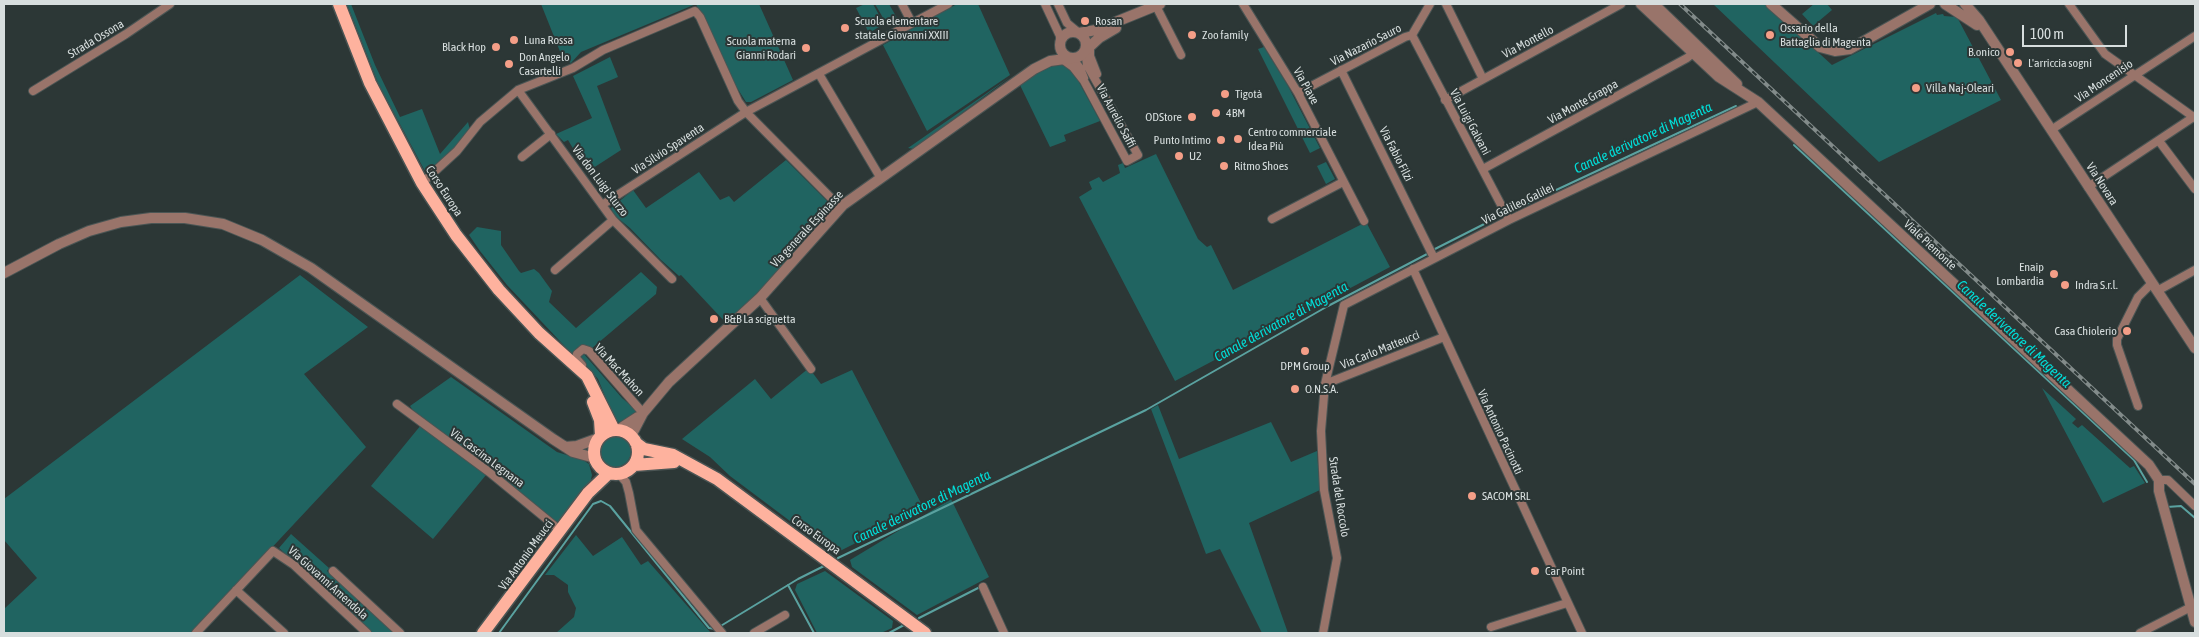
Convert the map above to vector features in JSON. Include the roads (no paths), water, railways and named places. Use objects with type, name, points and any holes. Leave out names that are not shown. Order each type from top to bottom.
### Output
[{"type":"main road","name":"Corso Europa","points":[[339,4],[370,83],[422,183],[456,235],[499,290],[539,333],[571,364],[576,365],[587,376],[616,430]]},
{"type":"main road","name":"Corso Europa","points":[[571,364],[572,370],[584,384],[595,406],[600,420],[600,437]]},
{"type":"main road","points":[[616,430],[633,440],[637,458],[634,465],[627,471],[614,473],[595,459],[595,444],[600,437],[616,430]]},
{"type":"main road","name":"Corso Europa","points":[[633,440],[644,449],[673,455],[717,479],[925,633]]},
{"type":"main road","name":"Via Antonio Meucci","points":[[483,633],[588,493],[595,477],[595,459]]},
{"type":"main road","name":"Corso Europa","points":[[634,465],[664,461],[689,463]]},
{"type":"main road","name":"Via Antonio Meucci","points":[[588,493],[614,473]]},
{"type":"street","name":"Strada Ossona","points":[[32,91],[126,34],[170,4]]},
{"type":"street","points":[[902,4],[912,22]]},
{"type":"street","name":"Via Silvio Spaventa","points":[[602,205],[746,112],[948,4]]},
{"type":"street","points":[[1045,4],[1060,36],[1060,42],[1067,59]]},
{"type":"street","points":[[1058,4],[1067,22],[1079,33],[1088,48]]},
{"type":"street","points":[[1157,4],[1181,55]]},
{"type":"street","name":"Via generale Espinasse","points":[[1034,69],[1067,33],[1096,30],[1157,4]]},
{"type":"street","name":"Via Piave","points":[[1243,4],[1298,93],[1364,221]]},
{"type":"street","name":"Via Nazario Sauro","points":[[1298,93],[1412,35],[1430,4]]},
{"type":"street","points":[[1446,4],[1483,79]]},
{"type":"street","name":"Via Montello","points":[[1444,100],[1622,4]]},
{"type":"street","name":"Viale Piemonte","points":[[1641,4],[1758,102],[2149,465],[2159,480]]},
{"type":"street","name":"Viale Piemonte","points":[[1654,4],[1697,50]]},
{"type":"street","points":[[1771,4],[1820,48],[1835,51],[1850,49],[1927,6],[1951,6]]},
{"type":"street","name":"Via Novara","points":[[1965,4],[1988,34],[2195,348]]},
{"type":"street","points":[[2069,4],[2105,54],[2195,117],[2088,187]]},
{"type":"street","name":"Via Novara","points":[[1951,6],[1966,15],[1988,34]]},
{"type":"street","points":[[422,183],[457,151],[480,122],[518,90],[573,68],[603,50],[695,11],[700,17],[738,101],[746,112],[841,208]]},
{"type":"street","name":"Via generale Espinasse","points":[[616,430],[643,413],[669,382],[760,298],[841,208],[880,178],[1034,69],[1050,61],[1080,57],[1088,48],[1130,17]]},
{"type":"street","name":"Via Luigi Galvani","points":[[1412,35],[1444,100],[1483,169],[1506,216]]},
{"type":"street","name":"Via Moncenisio","points":[[2051,130],[2195,36]]},
{"type":"street","name":"Via Aurelio Saffi","points":[[1067,59],[1084,81],[1127,161],[1138,155],[1087,65],[1088,48]]},
{"type":"street","name":"Via Monte Grappa","points":[[1483,169],[1697,50]]},
{"type":"street","name":"Via Fabio Filzi","points":[[1341,70],[1433,254]]},
{"type":"street","points":[[819,74],[880,178]]},
{"type":"street","name":"Via don Luigi Sturzo","points":[[518,90],[613,220],[672,279]]},
{"type":"street","name":"Via Galileo Galilei","points":[[1344,305],[1413,269],[1433,254],[1506,216],[1758,102]]},
{"type":"street","points":[[1108,124],[1118,119]]},
{"type":"street","points":[[522,157],[552,134]]},
{"type":"street","points":[[2159,141],[2195,189]]},
{"type":"street","points":[[1272,219],[1343,182]]},
{"type":"street","points":[[4,273],[59,244],[89,231],[121,222],[151,218],[185,218],[223,224],[262,240],[310,268],[564,447],[595,459]]},
{"type":"street","points":[[555,270],[613,220]]},
{"type":"street","name":"Via Antonio Pacinotti","points":[[1413,269],[1582,633]]},
{"type":"street","points":[[2138,406],[2117,345],[2117,339],[2138,297],[2154,287],[2195,270]]},
{"type":"street","points":[[760,298],[811,369]]},
{"type":"street","name":"Strada del Roccolo","points":[[1323,633],[1337,558],[1324,490],[1321,431],[1325,384],[1344,305]]},
{"type":"street","name":"Via Carlo Matteucci","points":[[1325,384],[1444,336]]},
{"type":"street","name":"Via Mac Mahon","points":[[603,405],[604,400],[597,382],[576,358],[577,354],[583,349],[589,350],[643,413]]},
{"type":"street","name":"Via Cascina Legnana","points":[[397,404],[489,472],[561,530]]},
{"type":"street","name":"Via generale Espinasse","points":[[633,440],[643,413]]},
{"type":"street","points":[[564,447],[577,446],[600,437]]},
{"type":"street","points":[[614,473],[626,482],[636,530],[719,629]]},
{"type":"street","points":[[2195,506],[2168,480],[2159,480],[2159,491],[2195,622]]},
{"type":"street","name":"Via Giovanni Amendola","points":[[236,590],[273,551],[294,565],[367,633]]},
{"type":"street","points":[[333,571],[400,633]]},
{"type":"street","points":[[983,587],[1004,633]]},
{"type":"street","points":[[196,633],[236,590],[284,633]]},
{"type":"street","points":[[1491,627],[1567,603]]},
{"type":"street","points":[[2140,633],[2191,607]]},
{"type":"street","points":[[754,633],[784,615]]},
{"type":"waterway","name":"Canale derivatore di Magenta","points":[[1509,212],[1736,106]]},
{"type":"waterway","name":"Canale derivatore di Magenta","points":[[1794,145],[2134,460],[2147,482]]},
{"type":"waterway","name":"Canale derivatore di Magenta","points":[[1433,250],[1504,214]]},
{"type":"waterway","name":"Canale derivatore di Magenta","points":[[838,558],[1146,410],[1328,306],[1429,253]]},
{"type":"waterway","name":"Canale derivatore di Magenta","points":[[499,633],[593,504],[601,501],[610,506],[709,628],[715,629]]},
{"type":"waterway","name":"Canale derivatore di Magenta","points":[[2167,507],[2181,506],[2195,518]]},
{"type":"waterway","name":"Canale derivatore di Magenta","points":[[719,627],[798,579],[824,566]]},
{"type":"waterway","points":[[788,585],[814,633]]},
{"type":"waterway","points":[[919,618],[980,587]]},
{"type":"waterway","points":[[889,633],[904,625]]},
{"type":"railway","points":[[1680,4],[2195,484]]},
{"type":"place","name":"Rosan","points":[[1085,21]]},
{"type":"place","name":"Scuola elementare statale Giovanni XXIII","points":[[845,28]]},
{"type":"place","name":"Zoo family","points":[[1192,35]]},
{"type":"place","name":"Ossario della Battaglia di Magenta","points":[[1770,35]]},
{"type":"place","name":"Luna Rossa","points":[[514,40]]},
{"type":"place","name":"Black Hop","points":[[496,47]]},
{"type":"place","name":"Scuola materna Gianni Rodari","points":[[806,48]]},
{"type":"place","name":"B.onico","points":[[2010,52]]},
{"type":"place","name":"L'arriccia sogni","points":[[2018,63]]},
{"type":"place","name":"Don Angelo Casartelli","points":[[509,64]]},
{"type":"place","name":"Villa Naj-Oleari","points":[[1916,88]]},
{"type":"place","name":"Tigotà","points":[[1225,94]]},
{"type":"place","name":"4BM","points":[[1216,113]]},
{"type":"place","name":"ODStore","points":[[1192,117]]},
{"type":"place","name":"Centro commerciale Idea Più","points":[[1238,139]]},
{"type":"place","name":"Punto Intimo","points":[[1221,140]]},
{"type":"place","name":"U2","points":[[1179,156]]},
{"type":"place","name":"Ritmo Shoes","points":[[1224,166]]},
{"type":"place","name":"Enaip Lombardia","points":[[2054,274]]},
{"type":"place","name":"Indra S.r.l.","points":[[2065,285]]},
{"type":"place","name":"B&B La sciguetta","points":[[714,319]]},
{"type":"place","name":"Casa Chiolerio","points":[[2127,331]]},
{"type":"place","name":"DPM Group","points":[[1305,351]]},
{"type":"place","name":"O.N.S.A.","points":[[1295,389]]},
{"type":"place","name":"SACOM SRL","points":[[1472,496]]},
{"type":"place","name":"Car Point","points":[[1535,571]]}]
